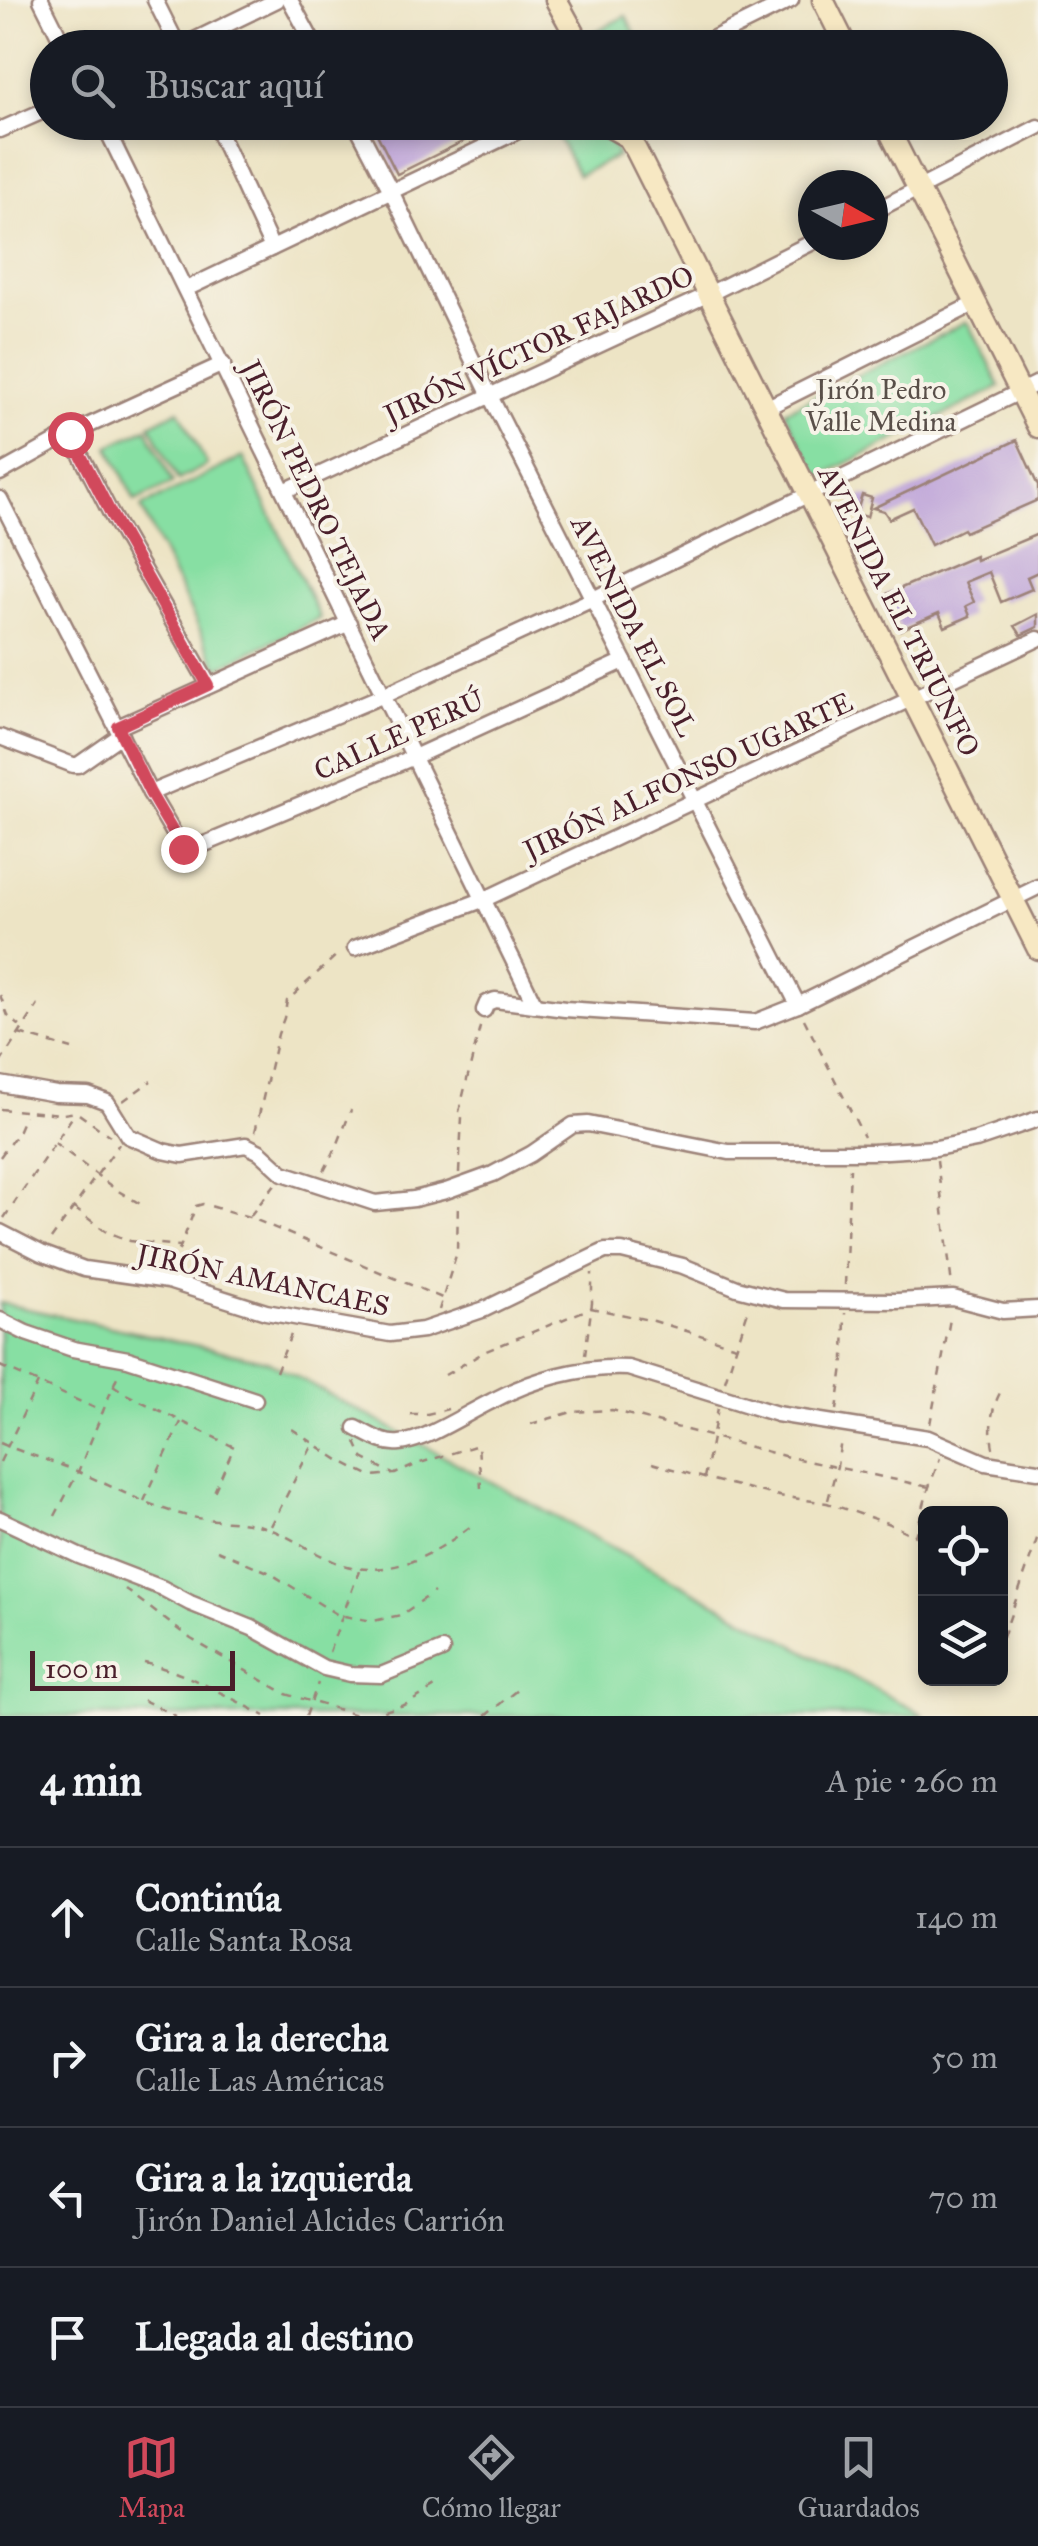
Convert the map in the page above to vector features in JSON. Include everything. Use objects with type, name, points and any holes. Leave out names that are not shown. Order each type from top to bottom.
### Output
[{"type":"street","points":[[41,0],[57,30]]},
{"type":"street","points":[[154,0],[169,30]]},
{"type":"street","points":[[214,30],[277,0]]},
{"type":"street","points":[[290,0],[306,30]]},
{"type":"street","points":[[556,0],[573,30]]},
{"type":"street","points":[[730,30],[790,0]]},
{"type":"street","points":[[823,0],[838,30]]},
{"type":"street","points":[[0,130],[30,117]]},
{"type":"street","points":[[888,204],[1038,127]]},
{"type":"street","name":"JIRÓN PEDRO TEJADA","points":[[112,140],[535,1005]]},
{"type":"street","points":[[222,140],[272,248]]},
{"type":"street","name":"AVENIDA EL SOL","points":[[365,140],[798,1006]]},
{"type":"street","points":[[186,288],[499,140]]},
{"type":"street","name":"AVENIDA EL TRIUNFO","points":[[633,140],[707,295],[1038,949]]},
{"type":"street","points":[[895,140],[976,303],[1029,387],[1038,427]]},
{"type":"street","name":"JIRÓN VÍCTOR FAJARDO","points":[[284,491],[798,250]]},
{"type":"street","points":[[766,408],[976,303]]},
{"type":"street","points":[[0,472],[70,434],[223,364]]},
{"type":"street","points":[[0,499],[150,793],[384,694],[592,599],[1029,387]]},
{"type":"street","points":[[70,434],[208,685]]},
{"type":"street","points":[[0,738],[78,765],[120,731],[208,685],[349,623]]},
{"type":"street","name":"JIRÓN ALFONSO UGARTE","points":[[355,948],[485,899],[1038,639]]},
{"type":"street","name":"CALLE PERÚ","points":[[150,793],[183,849],[193,850],[414,757],[624,660]]},
{"type":"street","points":[[484,1010],[487,1003],[495,1000],[566,1010],[754,1022],[798,1006],[1038,887]]},
{"type":"street","points":[[0,1084],[56,1094],[88,1094],[107,1102],[128,1136],[163,1152],[182,1155],[246,1145],[283,1173],[375,1203],[414,1199],[458,1187],[506,1167],[573,1125],[588,1124],[729,1152],[872,1152],[936,1148],[976,1140],[1038,1119]]},
{"type":"street","name":"JIRÓN AMANCAES","points":[[0,1232],[84,1268],[168,1282],[266,1312],[390,1334],[423,1330],[485,1309],[592,1257],[622,1250],[784,1300],[954,1298],[1002,1311],[1038,1309]]},
{"type":"street","points":[[0,1320],[74,1349],[128,1359],[255,1400]]},
{"type":"street","points":[[356,1428],[384,1442],[401,1444],[538,1380],[583,1370],[628,1368],[778,1414],[928,1438],[986,1463],[1038,1471]]},
{"type":"street","points":[[0,1519],[252,1628],[324,1668],[350,1674],[381,1674],[442,1650]]},
{"type":"path","points":[[252,1148],[287,1001],[344,949],[355,948]]},
{"type":"path","points":[[0,995],[8,1016],[22,1027]]},
{"type":"path","points":[[1,1060],[38,1006]]},
{"type":"path","points":[[798,1006],[872,1152]]},
{"type":"path","points":[[448,1321],[450,1311],[439,1310],[457,1252],[462,1117],[458,1116],[484,1010]]},
{"type":"path","points":[[18,1033],[72,1049]]},
{"type":"path","points":[[107,1102],[118,1104],[152,1081]]},
{"type":"path","points":[[0,1109],[76,1112],[120,1142],[42,1253]]},
{"type":"path","points":[[316,1185],[351,1110]]},
{"type":"path","points":[[0,1223],[76,1112]]},
{"type":"path","points":[[0,1157],[26,1113]]},
{"type":"path","points":[[55,1143],[114,1189],[142,1205]]},
{"type":"path","points":[[928,1438],[954,1298],[936,1148]]},
{"type":"path","points":[[249,1217],[283,1173]]},
{"type":"path","points":[[168,1282],[196,1206],[203,1204],[249,1217],[442,1298]]},
{"type":"path","points":[[73,1207],[105,1231],[130,1241],[180,1246]]},
{"type":"path","points":[[583,1370],[591,1308],[592,1257]]},
{"type":"path","points":[[446,1375],[486,1351],[591,1308],[654,1321],[736,1346]]},
{"type":"path","points":[[276,1372],[298,1317]]},
{"type":"path","points":[[54,1516],[128,1359]]},
{"type":"path","points":[[0,1366],[104,1412]]},
{"type":"path","points":[[0,1462],[38,1383]]},
{"type":"path","points":[[113,1385],[234,1447],[214,1492]]},
{"type":"path","points":[[994,1453],[990,1426],[1002,1388]]},
{"type":"path","points":[[530,1424],[572,1412],[612,1410],[784,1456],[929,1488]]},
{"type":"path","points":[[143,1502],[181,1421]]},
{"type":"path","points":[[827,1503],[843,1424]]},
{"type":"path","points":[[356,1428],[356,1446],[363,1458],[394,1474]]},
{"type":"path","points":[[292,1429],[372,1476],[394,1474],[478,1445],[481,1488]]},
{"type":"path","points":[[0,1443],[143,1502],[193,1517],[262,1526],[330,1560],[360,1569],[400,1565],[438,1550],[474,1524]]},
{"type":"path","points":[[270,1529],[313,1443]]},
{"type":"path","points":[[652,1463],[760,1492],[827,1503],[915,1536],[944,1447]]},
{"type":"path","points":[[1008,1623],[1038,1536]]},
{"type":"path","points":[[217,1550],[268,1572],[343,1616],[373,1622],[401,1615],[434,1592]]},
{"type":"path","points":[[306,1716],[360,1569]]},
{"type":"path","points":[[127,1591],[191,1639],[286,1694],[360,1716]]},
{"type":"path","points":[[144,1663],[189,1678],[265,1716]]},
{"type":"path","points":[[369,1716],[407,1704],[440,1684]]},
{"type":"path","points":[[485,1716],[517,1690]]},
{"type":"path","points":[[143,1700],[176,1716]]},
{"type":"green space","points":[[626,16],[633,30],[598,30]]},
{"type":"green space","points":[[559,140],[610,140],[618,156],[578,175]]},
{"type":"green space","name":"Jirón Pedro Valle Medina","points":[[966,322],[1000,387],[817,478],[785,411]]},
{"type":"green space","points":[[179,410],[207,465],[178,480],[150,425]]},
{"type":"green space","points":[[147,428],[173,483],[135,501],[109,446]]},
{"type":"green space","points":[[243,457],[320,618],[218,668],[141,507]]},
{"type":"green space","points":[[0,1303],[267,1361],[925,1716],[0,1716]]},
{"type":"building","points":[[380,140],[466,140],[397,174]]},
{"type":"building","points":[[1017,440],[1038,486],[1038,500],[931,545],[913,508],[889,519],[884,511],[873,508]]},
{"type":"building","points":[[862,495],[872,498],[867,517],[856,514]]},
{"type":"building","points":[[1038,534],[1038,572],[1027,577],[1032,589],[1001,602],[989,572],[965,582],[974,602],[966,606],[970,616],[945,627],[939,613],[900,630],[885,595]]},
{"type":"building","points":[[1038,614],[1038,627],[1021,635],[1015,626]]},
{"type":"route","points":[[70,434],[208,685],[118,727],[183,849]]}]
